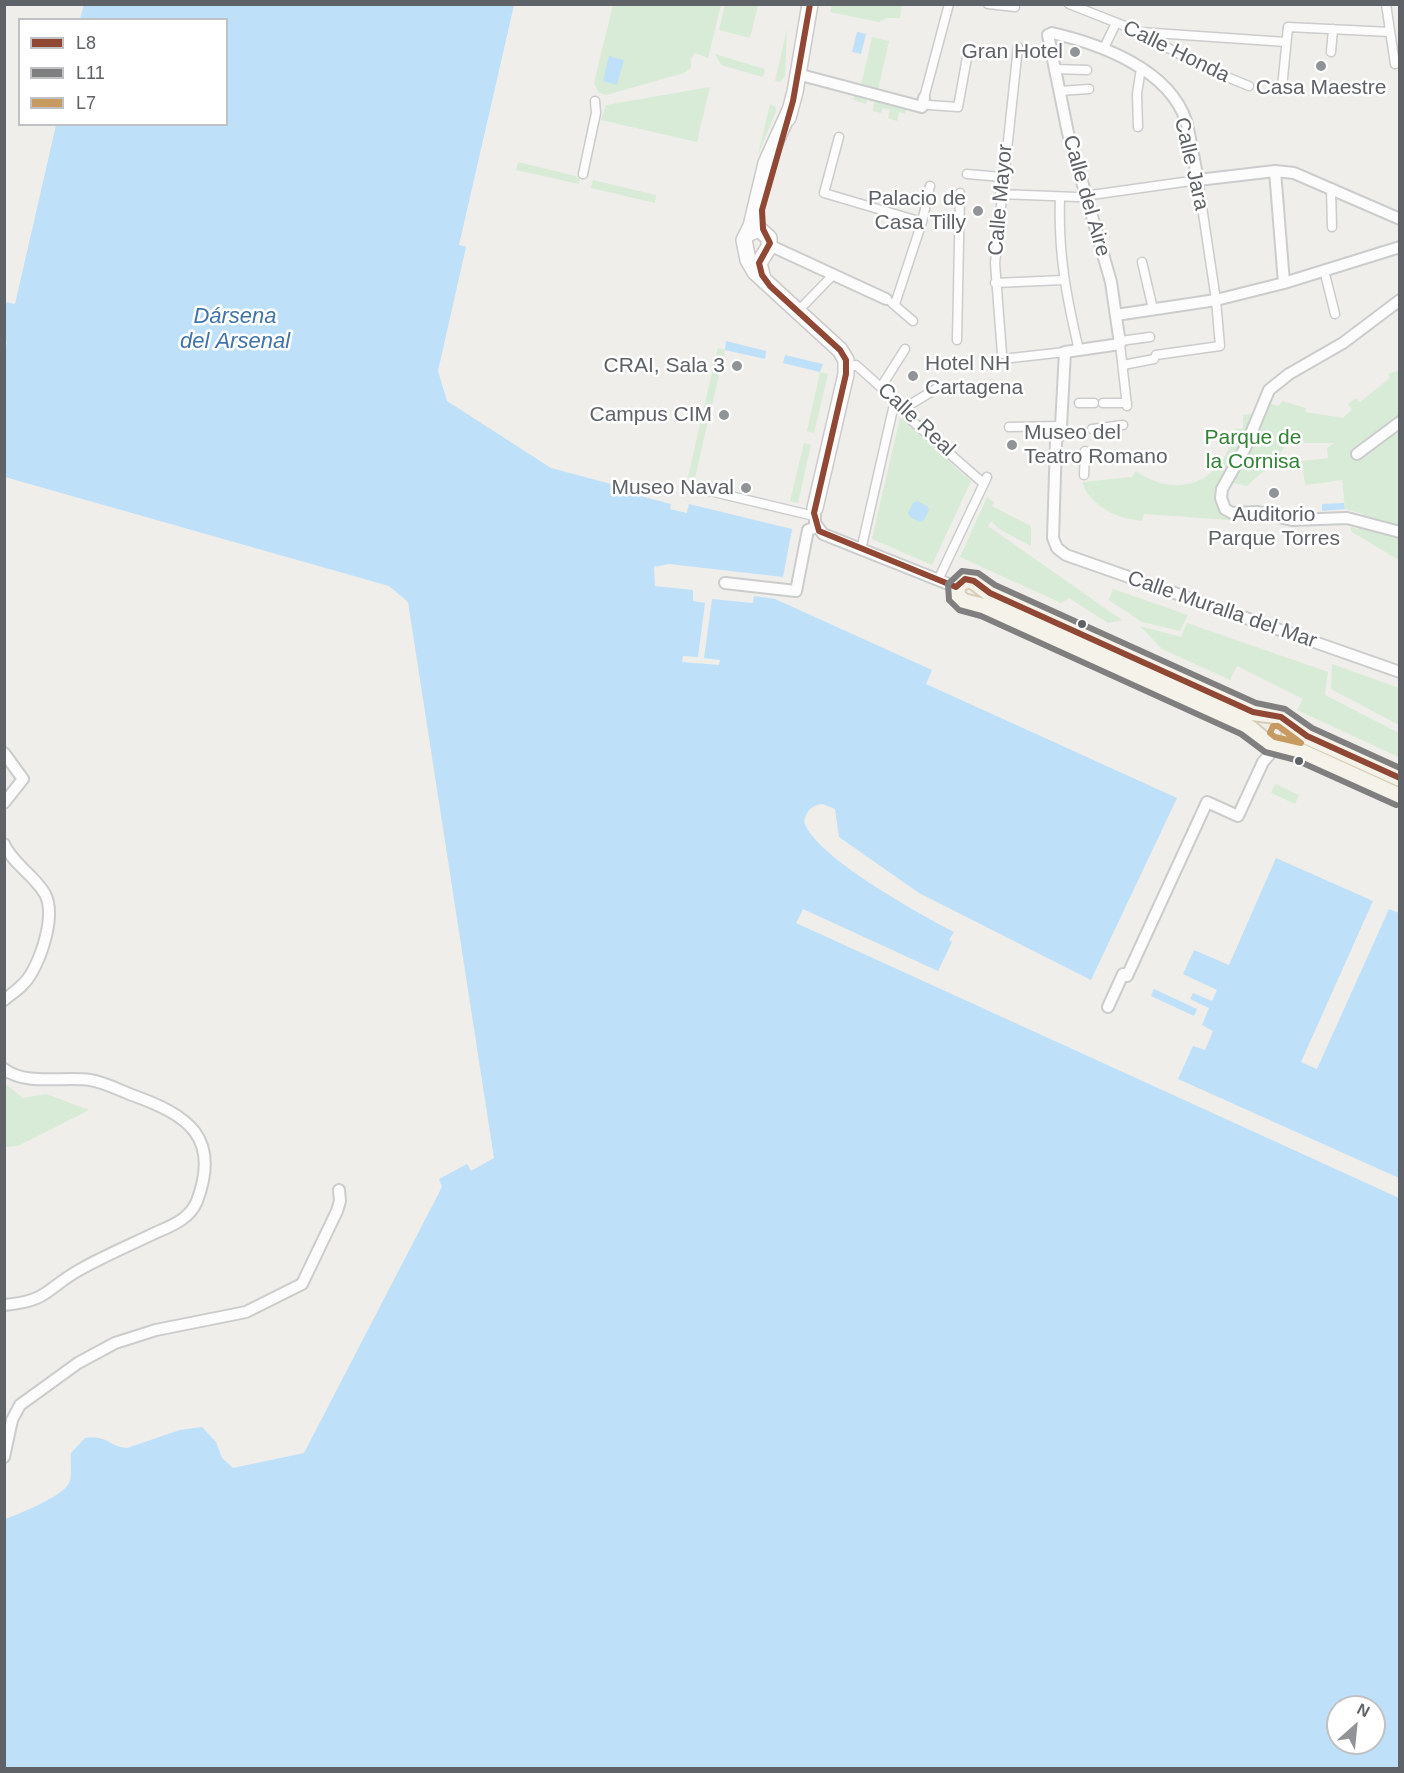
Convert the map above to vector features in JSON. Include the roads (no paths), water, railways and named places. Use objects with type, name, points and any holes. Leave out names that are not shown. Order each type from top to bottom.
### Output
[{"type":"main road","points":[[797,74],[798,28],[803,4]]},
{"type":"main road","points":[[769,286],[759,267],[766,243],[762,210],[790,110],[810,4]]},
{"type":"main road","points":[[790,110],[763,171],[746,240],[751,266],[769,286],[840,350],[846,359],[847,368],[816,517]]},
{"type":"main road","points":[[746,240],[754,229],[766,243]]},
{"type":"main road","points":[[746,240],[753,254],[766,243]]},
{"type":"main road","points":[[1400,778],[1307,736],[1282,719],[1253,712],[990,593],[968,579],[960,582],[956,587],[958,599],[984,607],[1246,726],[1271,743],[1299,751],[1400,796]]},
{"type":"main road","points":[[969,603],[978,598],[979,585]]},
{"type":"main road","points":[[1271,743],[1262,724],[1267,718],[1282,719]]},
{"type":"main road","points":[[1271,743],[1290,736],[1282,719]]},
{"type":"street","points":[[797,74],[922,107],[927,102],[949,4]]},
{"type":"street","points":[[988,4],[1015,7]]},
{"type":"street","name":"Calle Honda","points":[[1069,4],[1140,32],[1200,66],[1249,86]]},
{"type":"street","points":[[1386,4],[1395,64]]},
{"type":"street","points":[[1104,48],[1116,23]]},
{"type":"street","points":[[1282,88],[1288,27],[1390,32]]},
{"type":"street","points":[[1331,52],[1333,29]]},
{"type":"street","points":[[1140,32],[1286,42]]},
{"type":"street","name":"Calle Jara","points":[[1052,33],[1104,48],[1159,79],[1183,116],[1198,180],[1216,300],[1220,346],[1155,357],[1123,366]]},
{"type":"street","name":"Calle del Aire","points":[[1052,33],[1048,36],[1054,69],[1085,195],[1111,282],[1120,342]]},
{"type":"street","name":"Calle Mayor","points":[[1018,47],[1000,194],[995,283],[1007,356],[1065,352]]},
{"type":"street","points":[[927,102],[958,107],[968,52]]},
{"type":"street","points":[[1054,69],[1087,70]]},
{"type":"street","points":[[1138,127],[1137,94],[1141,69]]},
{"type":"street","points":[[1059,91],[1089,90]]},
{"type":"street","points":[[583,174],[596,113],[595,101]]},
{"type":"street","points":[[839,137],[824,194],[922,222]]},
{"type":"street","points":[[1275,171],[1284,283]]},
{"type":"street","points":[[1000,194],[1060,197],[1085,195],[1275,171],[1302,176],[1400,219]]},
{"type":"street","points":[[967,174],[1002,177]]},
{"type":"street","points":[[891,302],[922,222],[930,186]]},
{"type":"street","points":[[1331,188],[1332,227]]},
{"type":"street","points":[[957,340],[960,193]]},
{"type":"street","points":[[1060,197],[1059,237],[1063,280],[1079,350]]},
{"type":"street","points":[[766,243],[891,302],[913,321]]},
{"type":"street","points":[[1116,315],[1216,300],[1284,283],[1400,247]]},
{"type":"street","points":[[1142,262],[1153,309]]},
{"type":"street","points":[[1324,270],[1335,314]]},
{"type":"street","points":[[797,312],[834,274]]},
{"type":"street","points":[[995,283],[1063,280]]},
{"type":"street","points":[[1400,300],[1342,343],[1289,374],[1269,390],[1245,448],[1222,489],[1223,505],[1232,513],[1258,512],[1292,520],[1347,518],[1400,532]]},
{"type":"street","points":[[1008,427],[1061,426],[1071,404],[1065,352],[1150,337]]},
{"type":"street","points":[[1071,404],[1127,404],[1120,342]]},
{"type":"street","points":[[881,387],[905,349]]},
{"type":"street","name":"Calle Real","points":[[847,368],[856,365],[895,400],[910,419],[985,479],[938,580]]},
{"type":"street","points":[[903,409],[939,387]]},
{"type":"street","points":[[861,550],[895,400]]},
{"type":"street","points":[[1357,454],[1400,422]]},
{"type":"street","points":[[1092,429],[1123,425]]},
{"type":"street","name":"Calle Muralla del Mar","points":[[1061,426],[1056,442],[1053,538],[1057,548],[1066,555],[1400,672]]},
{"type":"street","points":[[1084,475],[1085,452]]},
{"type":"street","points":[[693,487],[816,517],[827,536],[956,587]]},
{"type":"street","points":[[724,583],[796,591],[808,530],[816,517]]},
{"type":"street","points":[[1108,1007],[1124,974],[1127,976],[1207,802],[1238,816],[1271,743]]},
{"type":"street","points":[[4,753],[22,779],[4,803]]},
{"type":"street","points":[[4,844],[41,888],[51,910],[49,925],[31,974],[22,986],[4,1000]]},
{"type":"street","points":[[4,1070],[20,1076],[91,1080],[150,1101],[178,1116],[195,1130],[204,1148],[205,1160],[196,1202],[190,1213],[175,1224],[80,1269],[42,1298],[25,1304],[4,1305]]},
{"type":"street","points":[[4,1456],[12,1420],[20,1405],[78,1363],[114,1343],[156,1330],[246,1312],[302,1284],[337,1211],[340,1201],[339,1190]]},
{"type":"water","name":"Dársena del Arsenal","points":[[84,4],[514,5],[459,245],[466,247],[438,371],[447,401],[551,468],[641,492],[641,496],[671,504],[670,509],[687,513],[689,504],[792,529],[783,577],[669,564],[654,567],[655,586],[693,590],[693,601],[705,603],[698,657],[683,656],[682,662],[719,665],[720,660],[704,658],[712,599],[753,603],[754,596],[775,599],[932,670],[926,684],[1177,798],[1091,980],[919,893],[839,837],[835,809],[823,804],[813,807],[805,817],[804,821],[811,835],[846,867],[894,898],[954,932],[949,940],[952,942],[938,971],[803,909],[796,923],[1399,1198],[1399,1768],[5,1768],[5,1519],[41,1504],[66,1487],[71,1478],[71,1453],[85,1438],[104,1439],[127,1448],[180,1430],[202,1427],[216,1442],[222,1458],[233,1468],[304,1453],[442,1187],[439,1179],[467,1164],[471,1171],[494,1158],[408,602],[389,586],[5,477],[4,354],[7,342],[5,341],[5,302],[15,304],[56,126],[228,126],[228,18],[80,18]]},
{"type":"water","points":[[857,32],[866,34],[861,54],[852,52]]},
{"type":"water","points":[[609,56],[624,60],[617,85],[603,81]]},
{"type":"water","points":[[726,341],[766,351],[765,359],[725,350]]},
{"type":"water","points":[[785,355],[823,364],[820,372],[783,363]]},
{"type":"water","points":[[917,501],[927,506],[929,510],[924,520],[920,522],[910,517],[908,513],[913,503]]},
{"type":"water","points":[[1344,503],[1345,509],[1322,511],[1322,504]]},
{"type":"water","points":[[1276,858],[1373,901],[1301,1062],[1317,1069],[1389,909],[1399,913],[1399,1178],[1178,1079],[1193,1046],[1205,1050],[1213,1031],[1202,1025],[1209,1008],[1190,999],[1193,993],[1212,1001],[1217,990],[1183,974],[1194,950],[1229,965]]},
{"type":"water","points":[[1154,989],[1197,1009],[1194,1016],[1151,996]]},
{"type":"place","name":"Gran Hotel","points":[[1075,52]]},
{"type":"place","name":"Casa Maestre","points":[[1321,66]]},
{"type":"place","name":"Palacio de Casa Tilly","points":[[978,211]]},
{"type":"place","name":"CRAI, Sala 3","points":[[737,366]]},
{"type":"place","name":"Hotel NH Cartagena","points":[[913,376]]},
{"type":"place","name":"Campus CIM","points":[[724,415]]},
{"type":"place","name":"Museo del Teatro Romano","points":[[1012,445]]},
{"type":"place","name":"Museo Naval","points":[[746,488]]},
{"type":"place","name":"Auditorio Parque Torres","points":[[1274,493]]},
{"type":"park label","name":"Parque de la Cornisa","points":[[1253,450]]}]
